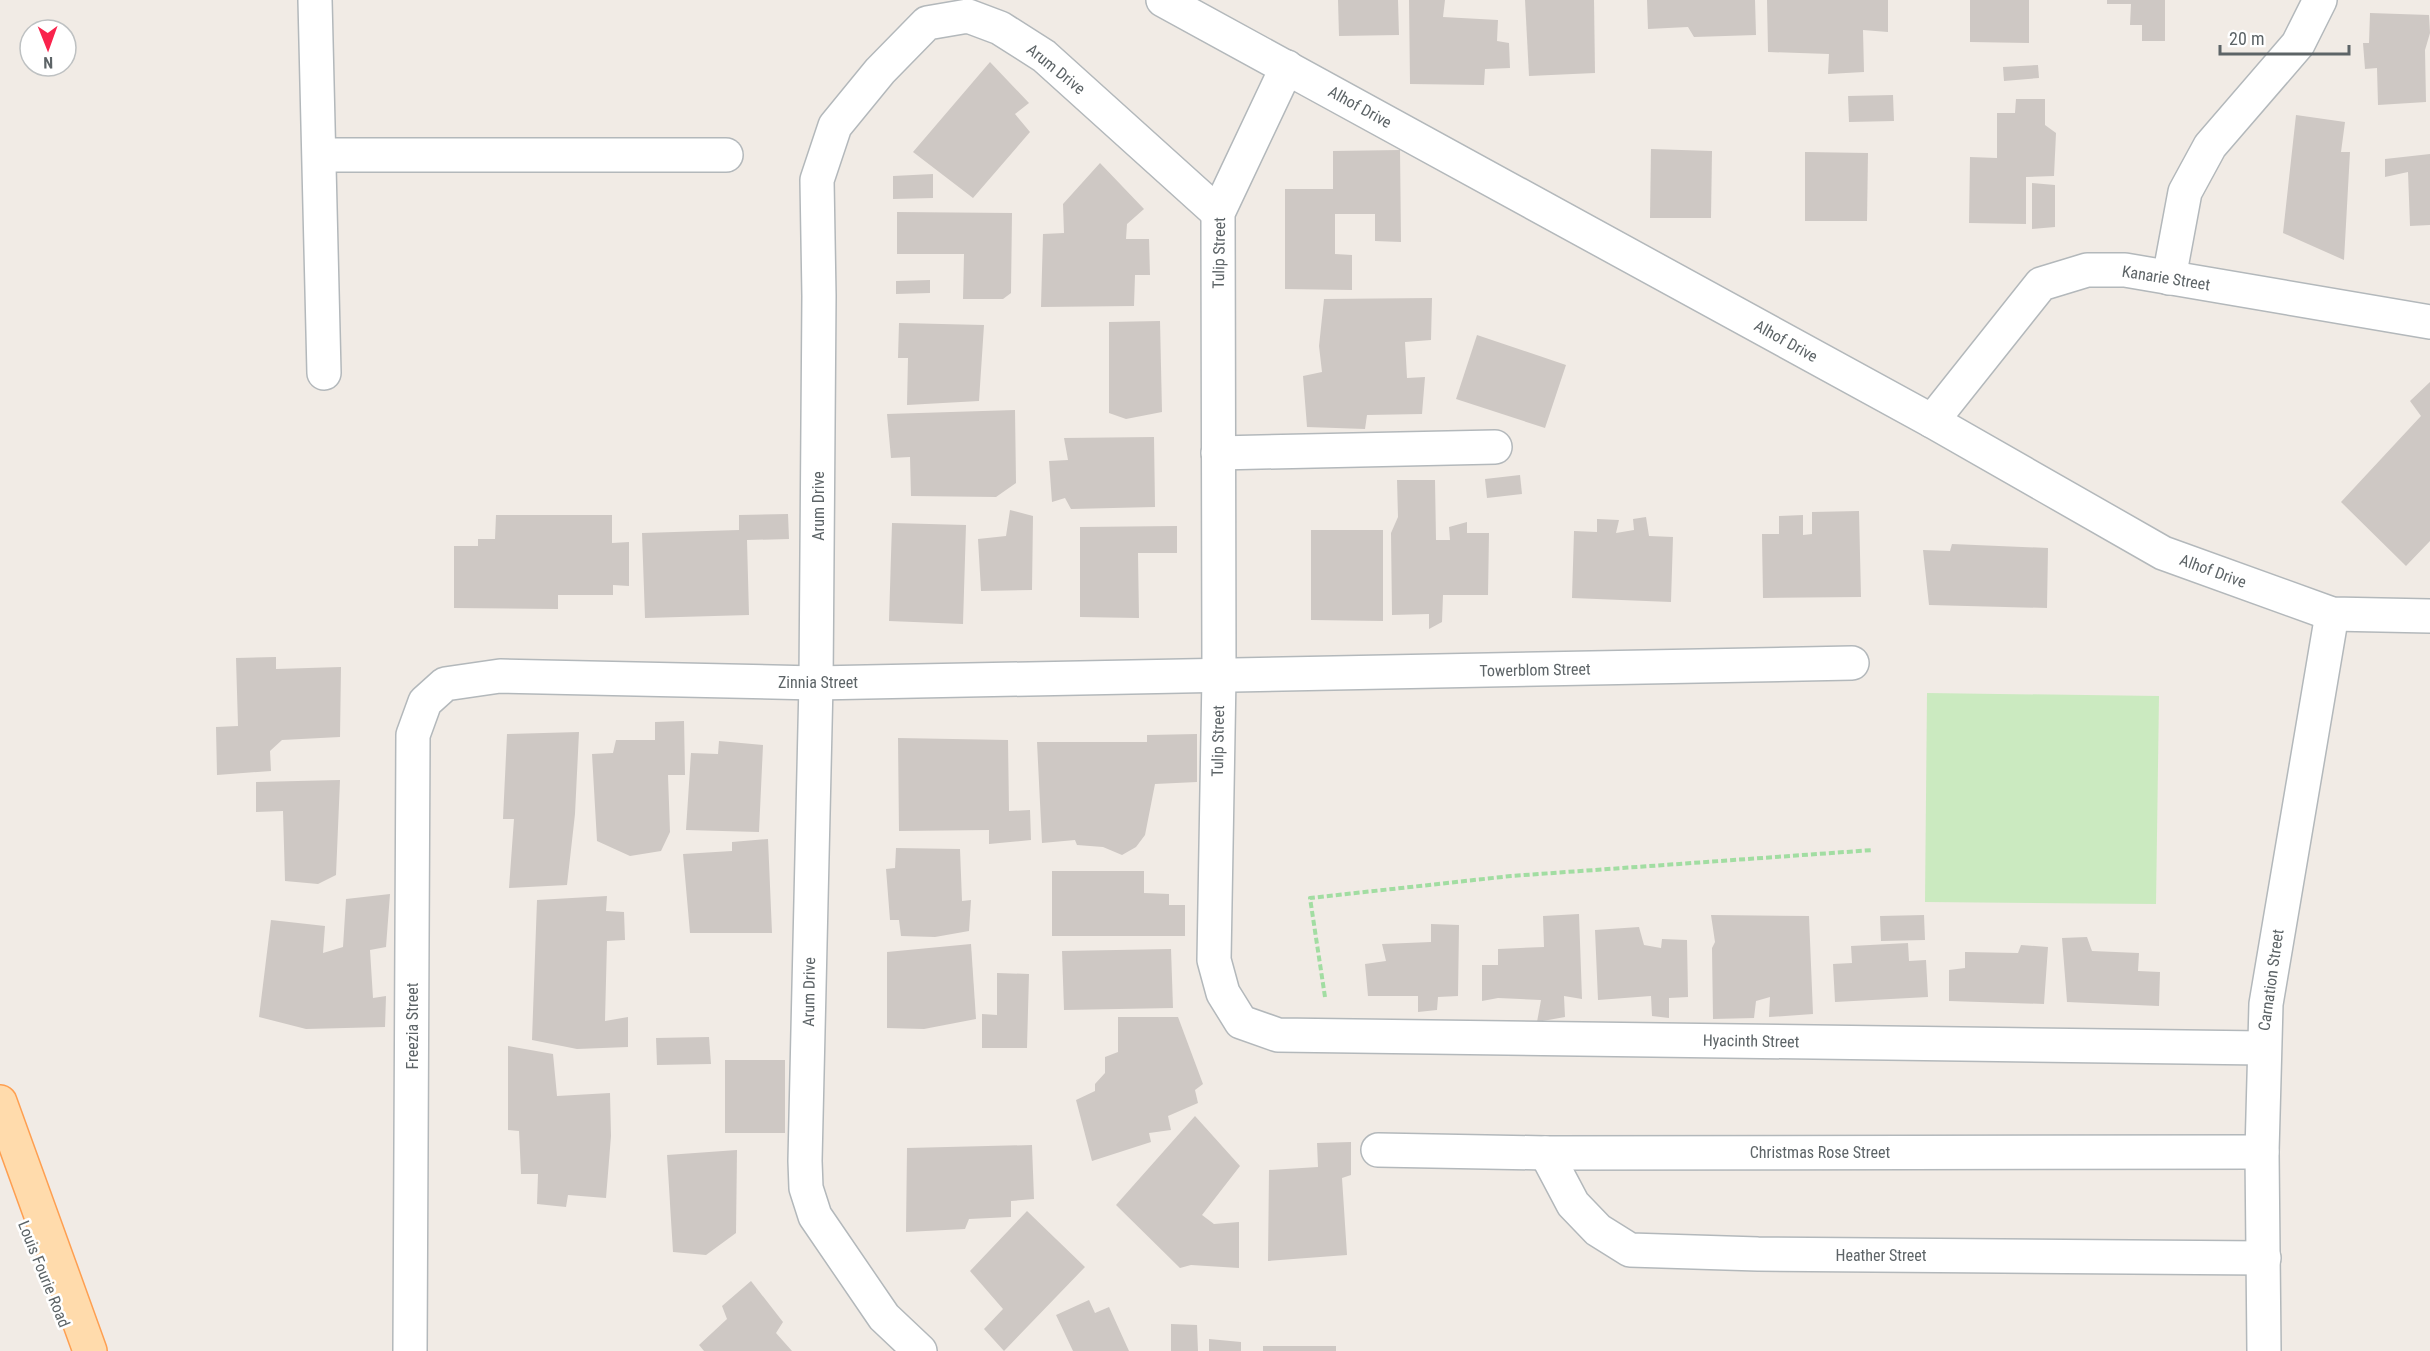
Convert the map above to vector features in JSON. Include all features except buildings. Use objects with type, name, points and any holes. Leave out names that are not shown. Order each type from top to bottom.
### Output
[{"type":"main road","points":[[0,1102],[90,1351]]},
{"type":"main road","name":"Louis Fourie Road","points":[[0,1164],[75,1351]]},
{"type":"street","points":[[315,0],[321,155],[324,373]]},
{"type":"street","name":"Alhof Drive","points":[[1163,0],[1932,421],[2163,553],[2332,614],[2430,616]]},
{"type":"street","points":[[2169,278],[2185,192],[2210,146],[2298,44],[2320,0]]},
{"type":"street","name":"Arum Drive","points":[[920,1351],[884,1317],[815,1216],[807,1188],[805,1149],[816,683],[819,296],[817,180],[836,126],[880,71],[927,23],[968,16],[1000,28],[1044,56],[1218,213]]},
{"type":"street","name":"Tulip Street","points":[[1241,1022],[1223,993],[1214,960],[1219,676],[1218,213],[1287,67]]},
{"type":"street","points":[[321,155],[726,155]]},
{"type":"street","name":"Kanarie Street","points":[[1932,421],[2041,284],[2086,270],[2124,270],[2430,322]]},
{"type":"street","points":[[1218,453],[1495,447]]},
{"type":"street","name":"Carnation Street","points":[[2264,1351],[2262,1152],[2263,1048],[2266,1004],[2332,614]]},
{"type":"street","name":"Towerblom Street","points":[[1219,676],[1852,663]]},
{"type":"street","name":"Zinnia Street","points":[[425,702],[445,684],[500,676],[816,683],[1219,676]]},
{"type":"street","name":"Freezia Street","points":[[410,1351],[413,735],[425,702]]},
{"type":"street","name":"Hyacinth Street","points":[[1241,1022],[1278,1035],[2263,1048]]},
{"type":"street","name":"Christmas Rose Street","points":[[1378,1150],[1546,1153],[2262,1152]]},
{"type":"street","name":"Heather Street","points":[[1546,1153],[1573,1204],[1598,1230],[1630,1250],[1758,1254],[2264,1258]]},
{"type":"path","points":[[1330,1036],[1310,898],[1510,876],[1873,850]]},
{"type":"green space","points":[[1927,693],[2159,696],[2156,904],[1925,902]]}]
